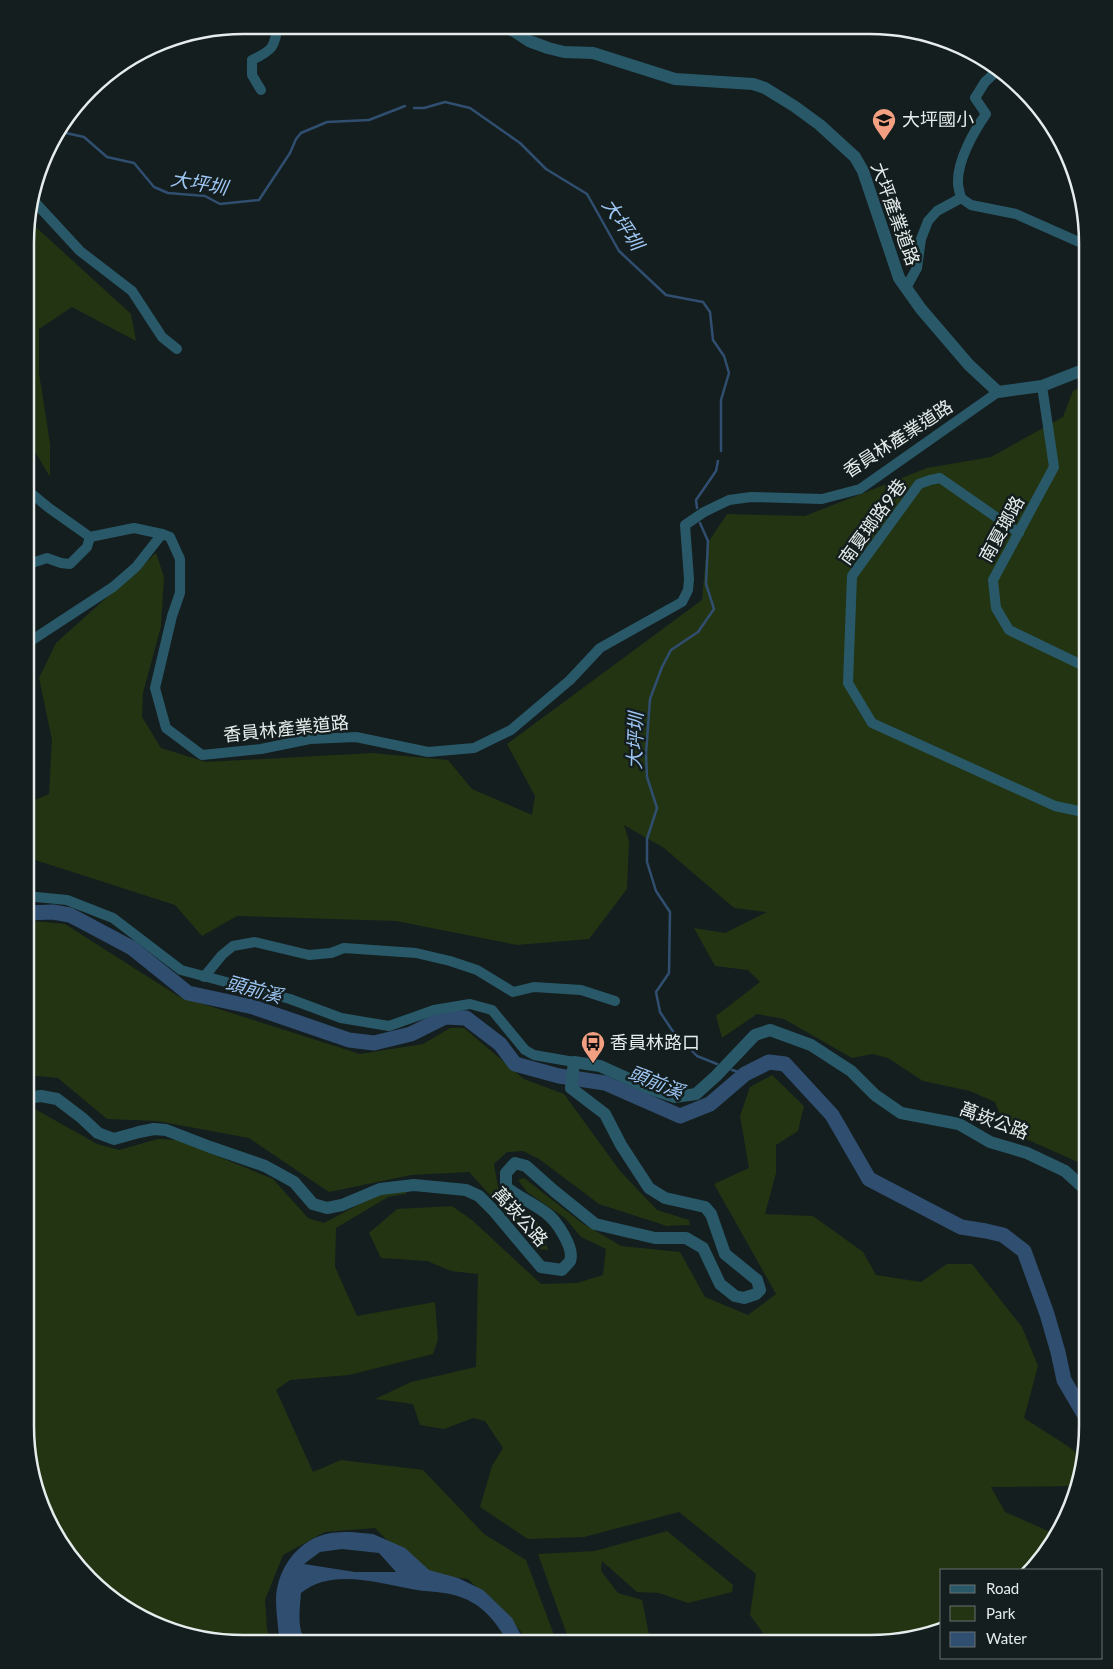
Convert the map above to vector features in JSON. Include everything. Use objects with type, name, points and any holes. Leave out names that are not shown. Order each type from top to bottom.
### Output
[{"type":"street","points":[[261,90],[252,75],[252,60],[266,53],[275,44],[277,34]]},
{"type":"street","name":"大坪產業道路","points":[[518,34],[529,41],[548,48],[564,52],[593,54],[675,79],[753,84],[765,88],[820,125],[856,157],[863,171],[899,278],[907,286],[921,309],[969,365],[998,392]]},
{"type":"street","points":[[993,74],[985,82],[975,98],[986,114],[976,128],[962,160],[958,183],[961,198],[971,205],[1016,214],[1079,242]]},
{"type":"street","points":[[907,286],[917,268],[921,239],[928,221],[938,211],[961,198]]},
{"type":"street","points":[[38,205],[80,251],[132,292],[162,337],[177,349]]},
{"type":"street","points":[[998,392],[1042,386],[1079,372]]},
{"type":"street","name":"南夏瑯路","points":[[1042,386],[1054,467],[993,580],[996,608],[1009,630],[1079,664]]},
{"type":"street","name":"香員林產業道路","points":[[162,534],[170,537],[180,559],[180,593],[172,616],[154,688],[166,728],[202,755],[260,749],[310,740],[356,737],[428,752],[474,748],[511,730],[570,680],[600,648],[682,602],[688,590],[689,578],[685,525],[704,512],[729,500],[751,497],[822,500],[860,489],[998,392]]},
{"type":"street","name":"南夏瑯路9巷","points":[[1019,533],[940,478],[919,484],[852,576],[848,683],[872,723],[1055,806],[1079,811]]},
{"type":"street","points":[[34,496],[90,537],[134,528],[162,534],[136,567],[114,587],[34,639]]},
{"type":"street","points":[[34,562],[47,558],[70,564],[87,547],[90,537]]},
{"type":"street","points":[[34,897],[67,900],[113,918],[181,970],[290,999],[341,1018],[389,1026],[434,1010],[470,1004],[492,1010],[526,1050],[534,1055],[574,1062]]},
{"type":"street","points":[[204,977],[222,955],[233,946],[255,942],[309,955],[331,953],[344,948],[416,953],[477,970],[513,992],[524,991],[534,987],[581,990],[615,1001]]},
{"type":"street","name":"萬崁公路","points":[[34,1097],[41,1096],[56,1099],[82,1118],[98,1133],[114,1139],[154,1129],[166,1130],[210,1148],[265,1166],[294,1182],[313,1204],[327,1208],[342,1205],[380,1189],[414,1185],[466,1190],[479,1196],[486,1203],[541,1267],[562,1270],[570,1260],[571,1250],[565,1236],[548,1213],[518,1197],[506,1187],[506,1173],[515,1163],[526,1166],[595,1224],[655,1238],[686,1238],[703,1248],[720,1284],[735,1296],[744,1298],[756,1294],[760,1290],[757,1280],[725,1254],[711,1214],[705,1208],[665,1198],[649,1188],[620,1145],[605,1114],[571,1088],[574,1062],[600,1066],[651,1089],[675,1097],[696,1094],[716,1076],[755,1034],[770,1030],[811,1045],[851,1071],[875,1095],[900,1113],[959,1124],[990,1142],[1027,1153],[1065,1170],[1079,1183]]},
{"type":"green space","points":[[34,226],[131,314],[136,341],[72,307],[39,329],[39,373],[50,444],[50,477],[34,450]]},
{"type":"green space","points":[[1079,388],[1079,1163],[1006,1130],[995,1102],[970,1091],[923,1081],[888,1058],[872,1054],[852,1058],[784,1019],[757,1014],[722,1038],[716,1016],[760,982],[748,970],[715,966],[694,928],[725,933],[767,912],[734,908],[664,848],[624,825],[629,841],[627,889],[589,939],[517,945],[396,921],[237,916],[202,936],[175,905],[34,860],[34,801],[49,794],[52,740],[39,678],[56,643],[156,553],[164,577],[161,626],[143,693],[142,717],[161,748],[206,762],[372,753],[448,760],[472,789],[532,815],[535,796],[507,744],[702,600],[707,544],[727,514],[805,516],[927,468],[991,457],[1063,417],[1073,391]]},
{"type":"green space","points":[[34,921],[65,924],[178,996],[360,1054],[423,1044],[450,1028],[464,1028],[524,1079],[564,1094],[620,1171],[657,1210],[689,1220],[690,1225],[667,1226],[599,1204],[539,1159],[523,1151],[507,1152],[494,1164],[499,1192],[540,1225],[548,1250],[540,1249],[469,1172],[411,1175],[329,1192],[249,1138],[157,1121],[107,1119],[58,1078],[34,1076]]},
{"type":"green space","points":[[772,1075],[804,1106],[798,1131],[776,1145],[776,1173],[765,1214],[813,1216],[863,1252],[876,1275],[921,1282],[947,1264],[972,1264],[1022,1327],[1038,1366],[1024,1418],[1077,1453],[1070,1486],[991,1487],[1005,1512],[1050,1532],[1022,1569],[940,1569],[940,1623],[937,1624],[911,1631],[884,1635],[764,1635],[750,1615],[756,1574],[679,1512],[584,1537],[528,1539],[480,1507],[492,1466],[503,1448],[485,1421],[473,1418],[444,1429],[420,1425],[413,1404],[375,1399],[411,1382],[476,1367],[478,1274],[451,1271],[427,1261],[381,1258],[369,1233],[397,1209],[452,1206],[472,1220],[541,1284],[577,1283],[603,1275],[606,1249],[581,1237],[565,1218],[527,1192],[518,1180],[524,1178],[582,1223],[621,1246],[680,1252],[705,1297],[748,1315],[776,1294],[714,1184],[749,1168],[740,1116],[750,1087]]},
{"type":"green space","points":[[34,1109],[97,1144],[119,1150],[158,1139],[178,1140],[273,1179],[308,1218],[324,1223],[380,1193],[406,1191],[406,1194],[388,1197],[336,1228],[335,1267],[357,1316],[435,1302],[438,1339],[433,1354],[349,1375],[290,1380],[276,1390],[313,1472],[341,1460],[423,1470],[484,1534],[526,1560],[554,1635],[523,1635],[520,1630],[468,1579],[420,1573],[375,1528],[325,1532],[283,1555],[265,1600],[267,1630],[270,1635],[229,1635],[189,1628],[150,1614],[116,1592],[95,1574],[69,1542],[55,1519],[41,1480],[34,1440]]},
{"type":"green space","points":[[667,1531],[733,1585],[732,1592],[688,1603],[659,1593],[637,1592],[602,1561],[601,1571],[618,1593],[642,1600],[649,1635],[567,1635],[538,1554],[595,1551]]},
{"type":"water","points":[[331,1533],[373,1534],[405,1548],[429,1570],[458,1578],[483,1590],[512,1618],[521,1635],[503,1635],[484,1610],[471,1601],[458,1596],[373,1581],[342,1579],[313,1585],[301,1593],[300,1626],[303,1635],[279,1635],[277,1587],[285,1566],[292,1556],[309,1541]],"holes":[[[342,1549],[379,1553],[396,1572],[355,1572],[304,1564],[320,1552]]]},
{"type":"waterway","name":"大坪圳","points":[[414,108],[424,108],[445,102],[470,108],[520,143],[546,169],[587,194],[619,251],[666,295],[703,302],[710,312],[713,340],[724,356],[729,373],[721,400],[721,451]]},
{"type":"waterway","name":"大坪圳","points":[[65,133],[84,137],[107,157],[134,163],[154,187],[168,193],[205,196],[220,204],[259,200],[301,133],[327,122],[369,120],[405,106]]},
{"type":"waterway","name":"大坪圳","points":[[697,508],[696,500],[716,471],[718,461]]},
{"type":"waterway","name":"大坪圳","points":[[700,523],[708,541],[706,584],[714,609],[698,632],[671,650],[662,667],[650,699],[646,754],[647,777],[657,808],[647,839],[647,862],[656,891],[670,912],[669,973],[656,992],[660,1012],[672,1030],[697,1056],[717,1064]]},
{"type":"waterway","name":"頭前溪","points":[[34,913],[53,912],[70,915],[132,948],[188,993],[253,1007],[349,1040],[374,1043],[411,1034],[445,1017],[466,1018],[500,1044],[515,1064],[559,1076],[605,1083],[680,1116],[710,1104],[745,1074],[769,1062],[785,1064],[832,1115],[869,1179],[961,1227],[1003,1235],[1024,1251],[1047,1314],[1064,1380],[1079,1406]]},
{"type":"waterway","name":"大坪圳","points":[[732,1070],[745,1074]]},
{"type":"place","name":"大坪國小","points":[[884,141]]},
{"type":"place","name":"香員林路口","points":[[593,1064]]}]
